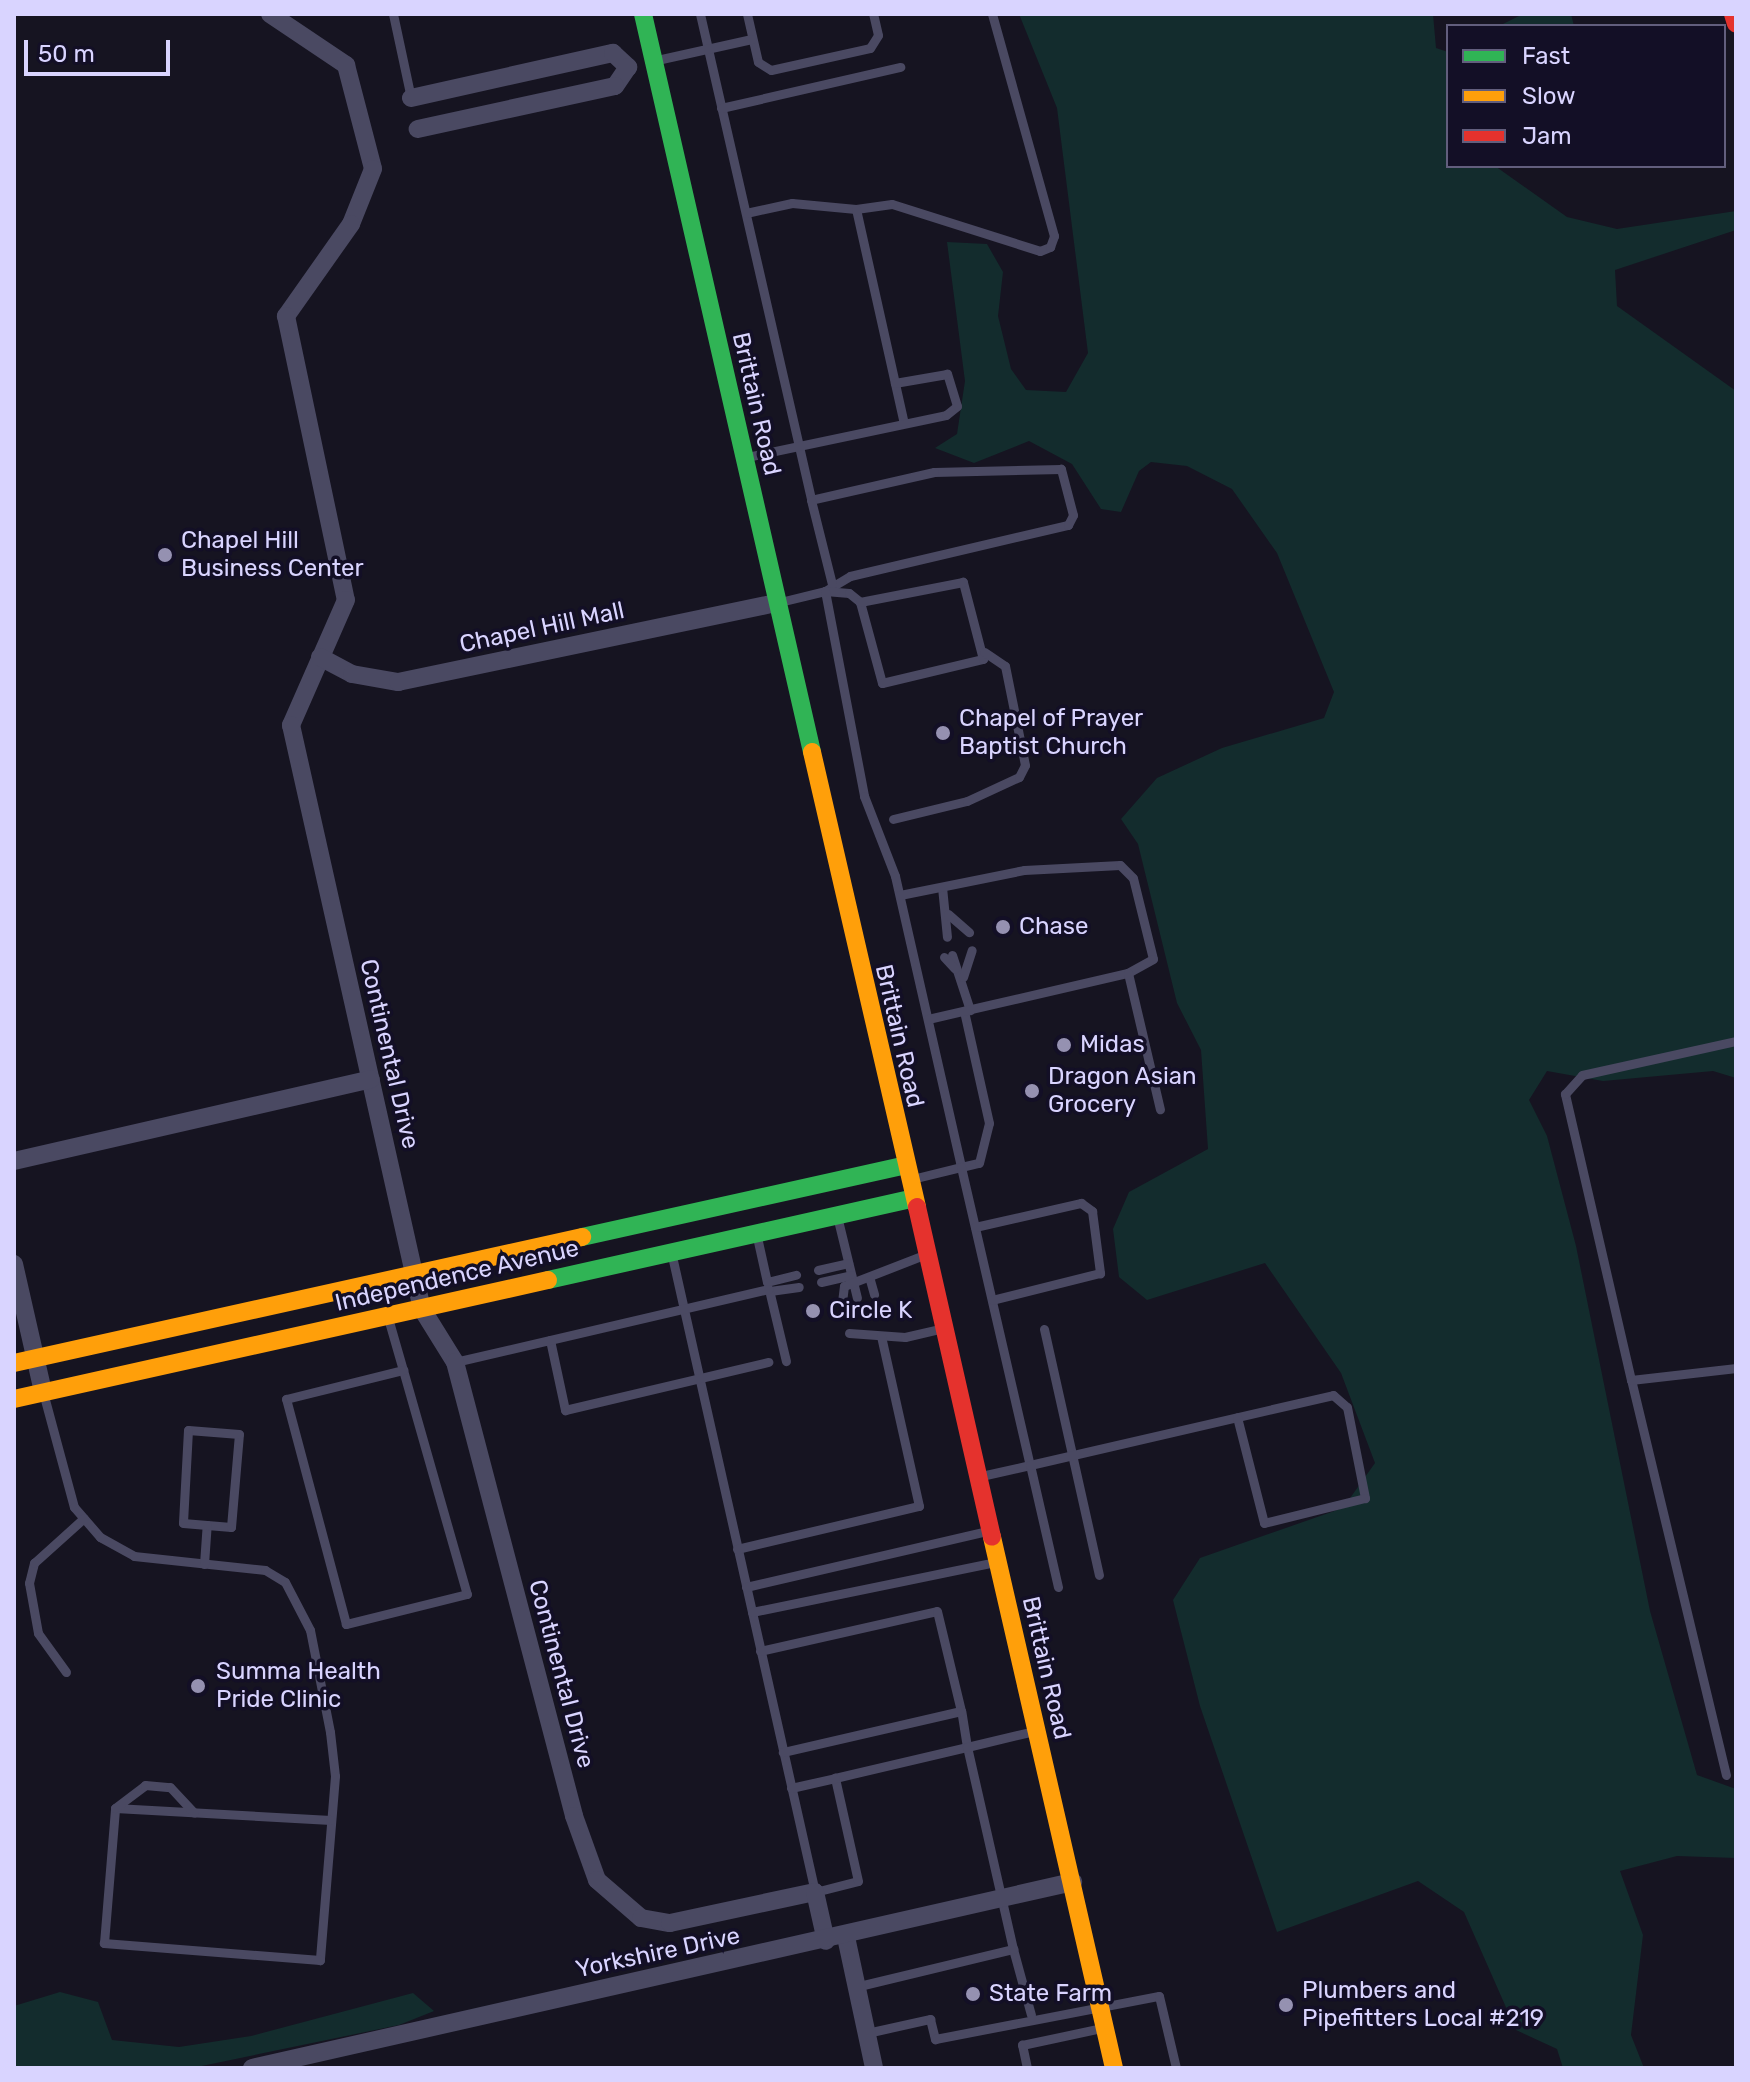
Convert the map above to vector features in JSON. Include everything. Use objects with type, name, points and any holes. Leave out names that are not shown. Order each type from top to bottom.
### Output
[{"type":"street","name":"Continental Drive","points":[[270,14],[346,65],[373,169],[363,203],[293,299],[285,324],[346,593],[295,713],[293,739],[422,1309],[455,1362],[574,1816],[597,1880],[641,1918],[670,1923],[815,1892]]},
{"type":"street","name":"Brittain Road","points":[[643,14],[905,1173],[1114,2068]]},
{"type":"street","points":[[1733,14],[1736,24]]},
{"type":"street","points":[[411,98],[613,53],[628,67]]},
{"type":"street","points":[[418,129],[615,86],[628,67],[653,61]]},
{"type":"street","name":"Chapel Hill Mall","points":[[320,657],[352,674],[398,682],[776,603]]},
{"type":"street","points":[[14,1161],[371,1079]]},
{"type":"street","name":"Independence Avenue","points":[[14,1363],[414,1274],[905,1173]]},
{"type":"street","name":"Independence Avenue","points":[[14,1399],[911,1199]]},
{"type":"street","points":[[14,1264],[43,1392]]},
{"type":"street","name":"Yorkshire Drive","points":[[252,2068],[313,2061],[1073,1882]]},
{"type":"street","points":[[815,1892],[826,1941]]},
{"type":"street","points":[[846,1937],[874,2068]]},
{"type":"lane","points":[[393,14],[411,98]]},
{"type":"lane","points":[[700,14],[811,500],[864,796],[900,895],[1058,1587]]},
{"type":"lane","points":[[747,14],[761,68],[771,70],[870,48],[878,35],[873,14]]},
{"type":"lane","points":[[746,213],[792,203],[856,209],[892,204],[1040,251],[1050,247],[1054,236],[992,14]]},
{"type":"lane","points":[[653,61],[752,39]]},
{"type":"lane","points":[[721,108],[900,67]]},
{"type":"lane","points":[[856,209],[904,423]]},
{"type":"lane","points":[[744,458],[904,423],[957,406],[947,374],[895,383]]},
{"type":"lane","points":[[776,603],[1068,525],[1073,515],[1061,469],[1046,464],[934,472],[811,500]]},
{"type":"lane","points":[[860,602],[963,582],[984,652],[1005,666],[1025,765],[1019,777],[967,801],[893,819]]},
{"type":"lane","points":[[828,588],[849,593],[860,602],[877,678],[889,686],[978,664],[984,652]]},
{"type":"lane","points":[[900,895],[1047,869],[1129,870],[1153,959],[1128,973],[928,1019]]},
{"type":"lane","points":[[942,887],[948,914],[943,938]]},
{"type":"lane","points":[[948,914],[965,933]]},
{"type":"lane","points":[[905,1173],[979,1163],[989,1123],[967,1010],[963,977],[968,951]]},
{"type":"lane","points":[[948,956],[963,977]]},
{"type":"lane","points":[[1128,973],[1160,1109]]},
{"type":"lane","points":[[1726,1775],[1565,1094],[1582,1075],[1735,1041]]},
{"type":"lane","points":[[975,1227],[1081,1203],[1092,1211],[1100,1273],[992,1300]]},
{"type":"lane","points":[[837,1215],[857,1298]]},
{"type":"lane","points":[[757,1233],[786,1361]]},
{"type":"lane","points":[[671,1253],[815,1892],[858,1881],[835,1778]]},
{"type":"lane","points":[[821,1282],[870,1280],[924,1255]]},
{"type":"lane","points":[[818,1270],[848,1263]]},
{"type":"lane","points":[[455,1362],[769,1288],[796,1275]]},
{"type":"lane","points":[[842,1302],[840,1290],[852,1279]]},
{"type":"lane","points":[[870,1280],[874,1294]]},
{"type":"lane","points":[[769,1288],[799,1287]]},
{"type":"lane","points":[[388,1317],[467,1594],[346,1624],[286,1399],[403,1370]]},
{"type":"lane","points":[[849,1333],[942,1329]]},
{"type":"lane","points":[[1044,1329],[1099,1575]]},
{"type":"lane","points":[[737,1549],[919,1506],[882,1333]]},
{"type":"lane","points":[[550,1340],[565,1410],[768,1362]]},
{"type":"lane","points":[[1631,1380],[1736,1368]]},
{"type":"lane","points":[[43,1392],[66,1482],[84,1518],[134,1556],[265,1570],[299,1602],[330,1732],[331,1820],[320,1960],[104,1943],[115,1808],[145,1785],[170,1787],[194,1813]]},
{"type":"lane","points":[[978,1477],[1237,1417],[1341,1398],[1365,1498],[1264,1523],[1237,1417]]},
{"type":"lane","points":[[188,1430],[239,1434],[231,1527],[207,1525],[183,1523],[188,1430]]},
{"type":"lane","points":[[66,1672],[38,1633],[29,1583],[34,1563],[84,1518]]},
{"type":"lane","points":[[204,1564],[207,1525]]},
{"type":"lane","points":[[746,1587],[990,1530]]},
{"type":"lane","points":[[752,1612],[997,1562]]},
{"type":"lane","points":[[760,1651],[937,1611],[1013,1949],[1031,2015]]},
{"type":"lane","points":[[783,1752],[961,1711]]},
{"type":"lane","points":[[791,1788],[1034,1731]]},
{"type":"lane","points":[[115,1808],[331,1820]]},
{"type":"lane","points":[[855,1987],[1013,1949]]},
{"type":"lane","points":[[866,2033],[930,2019],[935,2039],[1031,2015],[1099,2002],[1159,1996],[1176,2068]]},
{"type":"lane","points":[[1027,2068],[1022,2045],[1105,2027]]},
{"type":"green space","points":[[1019,14],[1433,14],[1436,48],[1446,51],[1446,168],[1498,168],[1567,217],[1617,229],[1736,211],[1736,230],[1615,270],[1617,306],[1736,391],[1736,1078],[1713,1071],[1603,1081],[1547,1071],[1529,1100],[1547,1136],[1576,1246],[1650,1611],[1697,1775],[1736,1789],[1736,1858],[1677,1856],[1620,1871],[1643,1935],[1631,2035],[1644,2068],[1563,2068],[1557,2049],[1516,2030],[1464,1912],[1418,1881],[1277,1932],[1200,1706],[1173,1600],[1200,1558],[1343,1508],[1375,1463],[1341,1373],[1265,1263],[1147,1300],[1119,1277],[1113,1229],[1129,1192],[1208,1149],[1201,1050],[1177,1003],[1138,844],[1121,819],[1157,778],[1222,748],[1324,718],[1334,692],[1277,553],[1232,489],[1187,466],[1151,462],[1139,471],[1121,512],[1101,509],[1072,464],[1029,441],[974,463],[935,448],[957,434],[965,381],[947,242],[987,244],[1003,272],[998,316],[1011,369],[1026,390],[1066,392],[1088,353],[1057,108]]},
{"type":"green space","points":[[1523,14],[1571,14],[1574,24],[1503,24]]},
{"type":"green space","points":[[60,1992],[98,2002],[112,2040],[179,2047],[251,2036],[413,1993],[434,2011],[399,2025],[192,2068],[14,2068],[14,2006]]},
{"type":"traffic: fast","points":[[643,14],[812,752]]},
{"type":"traffic: fast","points":[[582,1237],[903,1166]]},
{"type":"traffic: fast","points":[[548,1280],[911,1199]]},
{"type":"traffic: slow","points":[[812,752],[917,1207]]},
{"type":"traffic: slow","points":[[14,1363],[582,1237]]},
{"type":"traffic: slow","points":[[14,1399],[548,1280]]},
{"type":"traffic: slow","points":[[992,1537],[1114,2068]]},
{"type":"traffic: jam","points":[[1733,14],[1736,24]]},
{"type":"traffic: jam","points":[[917,1207],[992,1537]]},
{"type":"place","name":"Chapel Hill Business Center","points":[[165,555]]},
{"type":"place","name":"Chapel of Prayer Baptist Church","points":[[943,733]]},
{"type":"place","name":"Chase","points":[[1003,927]]},
{"type":"place","name":"Midas","points":[[1064,1045]]},
{"type":"place","name":"Dragon Asian Grocery","points":[[1032,1091]]},
{"type":"place","name":"Circle K","points":[[813,1311]]},
{"type":"place","name":"Summa Health Pride Clinic","points":[[198,1686]]},
{"type":"place","name":"State Farm","points":[[973,1994]]},
{"type":"place","name":"Plumbers and Pipefitters Local #219","points":[[1286,2005]]}]
